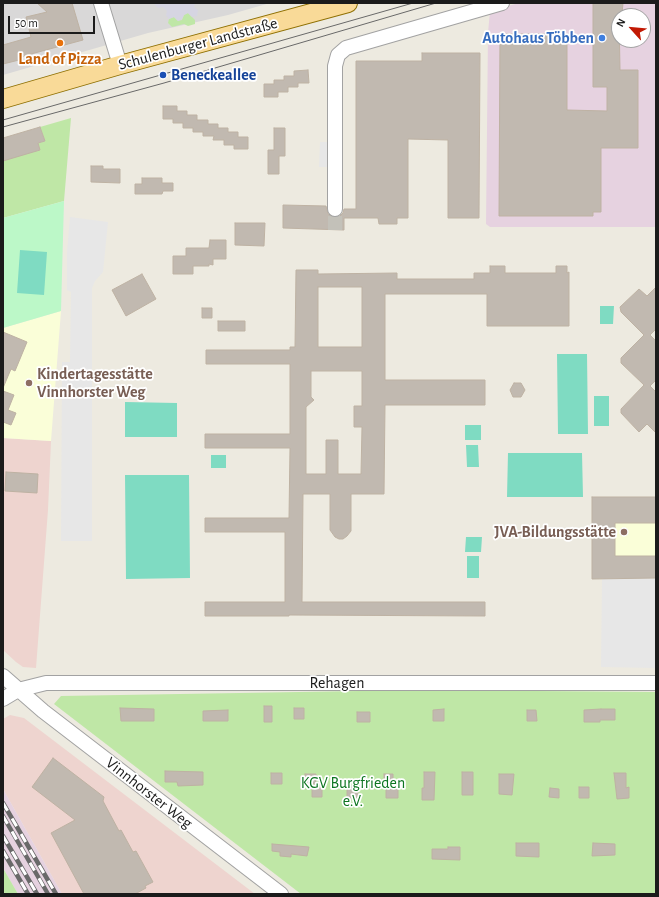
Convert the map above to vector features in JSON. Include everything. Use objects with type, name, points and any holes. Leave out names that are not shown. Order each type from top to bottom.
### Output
[{"type":"main road","name":"Schulenburger Landstraße","points":[[3,99],[120,65],[348,3]]},
{"type":"street","points":[[101,3],[120,65]]},
{"type":"street","points":[[336,209],[334,66],[338,55],[346,48],[502,3]]},
{"type":"street","name":"Vinnhorster Weg","points":[[3,676],[43,711],[281,894]]},
{"type":"street","name":"Rehagen","points":[[18,690],[46,683],[656,683]]},
{"type":"street","points":[[3,699],[18,690]]},
{"type":"shaded area","points":[[3,3],[270,3],[228,15],[148,33],[3,75]]},
{"type":"shaded area","points":[[155,3],[195,3],[194,7],[198,10],[197,16],[192,17],[188,13],[178,21],[174,17],[169,19],[166,15],[167,11],[163,7],[158,8]]},
{"type":"shaded area","points":[[519,3],[656,3],[656,227],[490,227],[486,224],[488,33],[490,11]]},
{"type":"shaded area","points":[[320,142],[329,142],[328,167],[319,167]]},
{"type":"shaded area","points":[[70,217],[108,222],[103,272],[95,281],[92,288],[92,541],[61,541],[62,362],[70,362],[71,292],[67,290],[67,252]]},
{"type":"shaded area","name":"Kindertagesstätte Vinnhorster Weg","points":[[61,311],[51,441],[3,438],[3,328]]},
{"type":"shaded area","points":[[3,438],[51,441],[48,510],[36,668],[23,667],[3,650]]},
{"type":"shaded area","name":"JVA-Bildungsstätte","points":[[592,497],[656,497],[656,578],[592,579]]},
{"type":"shaded area","points":[[656,578],[656,668],[601,667],[602,579]]},
{"type":"shaded area","points":[[10,715],[24,718],[255,894],[62,894],[3,789],[3,719]]},
{"type":"shaded area","points":[[3,789],[62,894],[18,894],[3,868]]},
{"type":"green space","points":[[188,13],[195,20],[195,24],[188,26],[184,24],[172,27],[168,23],[169,19],[174,17],[178,21],[182,20],[184,15]]},
{"type":"green space","points":[[71,118],[64,201],[3,218],[3,153],[40,150],[38,143],[45,141],[40,127]]},
{"type":"green space","points":[[64,201],[61,311],[3,328],[3,218]]},
{"type":"green space","points":[[20,250],[47,252],[44,295],[17,293]]},
{"type":"green space","points":[[600,306],[614,306],[613,324],[600,324]]},
{"type":"green space","points":[[557,354],[587,354],[588,434],[558,434]]},
{"type":"green space","points":[[594,396],[609,396],[609,426],[594,426]]},
{"type":"green space","points":[[125,402],[177,403],[177,437],[125,437]]},
{"type":"green space","points":[[465,425],[481,425],[481,440],[465,440]]},
{"type":"green space","points":[[466,445],[478,445],[479,467],[467,467]]},
{"type":"green space","points":[[508,453],[582,453],[583,497],[507,497]]},
{"type":"green space","points":[[211,455],[226,455],[226,468],[211,468]]},
{"type":"green space","points":[[125,475],[189,475],[190,578],[126,579]]},
{"type":"green space","points":[[466,537],[482,537],[481,552],[465,552]]},
{"type":"green space","points":[[467,556],[479,556],[479,578],[467,578]]},
{"type":"green space","name":"KGV Burgfrieden e.V.","points":[[418,690],[656,692],[656,894],[301,894],[54,704],[61,696]]},
{"type":"green space","points":[[3,868],[18,894],[3,894]]},
{"type":"building","points":[[37,3],[72,3],[83,40],[31,54],[19,58],[19,60],[3,64],[3,45],[31,37],[26,17],[47,12]]},
{"type":"building","points":[[593,3],[623,3],[623,8],[611,8],[611,48],[620,48],[620,70],[638,70],[638,148],[601,148],[601,212],[593,212],[593,216],[499,216],[500,34],[567,34],[567,110],[607,111],[607,87],[593,87]]},
{"type":"building","points":[[422,53],[480,53],[479,218],[448,218],[448,140],[408,139],[408,218],[397,218],[397,224],[379,224],[378,218],[344,218],[344,230],[283,228],[283,205],[326,206],[328,214],[335,217],[340,216],[344,209],[356,209],[356,61],[422,61]]},
{"type":"building","points":[[308,70],[309,83],[298,83],[298,87],[288,87],[288,92],[278,92],[278,97],[264,97],[264,84],[274,84],[274,80],[284,80],[284,76],[294,76],[294,71]]},
{"type":"building","points":[[163,106],[177,106],[177,111],[187,111],[187,115],[197,115],[197,120],[208,120],[208,124],[218,124],[218,128],[228,128],[228,132],[238,132],[238,137],[248,137],[248,149],[234,149],[234,145],[224,145],[224,140],[213,140],[214,136],[203,136],[203,132],[193,132],[193,128],[183,128],[183,123],[173,123],[173,119],[163,119]]},
{"type":"building","points":[[40,127],[45,141],[38,143],[40,150],[3,161],[3,138]]},
{"type":"building","points":[[274,128],[285,128],[285,156],[279,156],[279,174],[268,174],[268,150],[274,150]]},
{"type":"building","points":[[91,166],[103,166],[103,169],[120,169],[120,183],[91,182]]},
{"type":"building","points":[[142,178],[162,178],[162,183],[173,183],[173,191],[163,191],[162,194],[135,194],[135,184],[142,184]]},
{"type":"building","points":[[235,223],[265,223],[264,246],[235,245]]},
{"type":"building","points":[[210,240],[226,240],[226,259],[213,259],[213,265],[209,264],[209,266],[193,266],[193,274],[173,274],[173,256],[186,256],[186,248],[209,248]]},
{"type":"building","points":[[490,266],[505,266],[505,273],[556,273],[556,266],[567,266],[567,273],[569,272],[569,326],[487,326],[487,294],[385,294],[385,380],[485,380],[485,405],[385,405],[384,494],[351,494],[351,531],[343,539],[335,537],[330,530],[330,494],[303,494],[302,602],[485,602],[485,616],[205,616],[205,602],[285,602],[285,532],[205,532],[205,518],[289,518],[290,448],[205,448],[205,434],[290,434],[290,364],[206,364],[206,350],[290,350],[290,347],[295,347],[296,270],[318,270],[318,274],[397,273],[397,279],[474,279],[474,273],[490,273]],"holes":[[[318,287],[362,287],[362,347],[318,347]],[[311,371],[362,371],[362,406],[354,406],[354,427],[362,427],[361,474],[338,474],[338,440],[326,440],[326,474],[306,474],[306,407],[314,400],[311,397]]]},
{"type":"building","points":[[142,274],[156,299],[126,316],[112,290]]},
{"type":"building","points":[[656,287],[656,329],[650,335],[656,341],[656,380],[650,386],[656,392],[656,433],[647,424],[639,432],[621,413],[621,409],[644,385],[621,363],[621,358],[644,335],[621,312],[620,307],[639,289],[647,296]]},
{"type":"building","points":[[202,308],[212,308],[212,318],[202,318]]},
{"type":"building","points":[[218,321],[245,321],[245,331],[218,331]]},
{"type":"building","points":[[3,332],[27,342],[15,371],[11,369],[3,388]]},
{"type":"building","points":[[514,383],[521,383],[525,390],[521,397],[513,397],[510,390]]},
{"type":"building","points":[[3,391],[14,395],[8,410],[16,413],[11,425],[3,422]]},
{"type":"building","points":[[6,472],[38,474],[37,493],[5,491]]},
{"type":"building","name":"JVA-Bildungsstätte","points":[[592,497],[656,497],[656,523],[615,523],[615,556],[656,556],[656,578],[592,579]]},
{"type":"building","points":[[264,706],[272,706],[272,722],[264,722]]},
{"type":"building","points":[[120,708],[154,709],[154,721],[121,721]]},
{"type":"building","points":[[294,708],[304,708],[304,719],[294,719]]},
{"type":"building","points":[[444,709],[444,721],[433,721],[433,710]]},
{"type":"building","points":[[615,709],[615,720],[584,722],[584,710]]},
{"type":"building","points":[[228,710],[228,721],[203,721],[203,711]]},
{"type":"building","points":[[527,710],[536,710],[537,721],[527,721]]},
{"type":"building","points":[[357,712],[370,712],[370,722],[357,722]]},
{"type":"building","points":[[53,758],[104,797],[103,801],[119,831],[121,830],[133,852],[136,851],[153,882],[145,886],[146,888],[135,894],[84,894],[51,833],[75,820],[32,787]]},
{"type":"building","points":[[165,771],[203,772],[203,785],[178,786],[177,782],[165,782]]},
{"type":"building","points":[[424,772],[435,772],[434,800],[422,800]]},
{"type":"building","points":[[462,772],[473,772],[473,795],[462,795]]},
{"type":"building","points":[[271,773],[282,773],[282,784],[271,784]]},
{"type":"building","points":[[614,773],[626,773],[626,788],[629,787],[629,798],[617,799]]},
{"type":"building","points":[[305,774],[316,774],[316,784],[305,784]]},
{"type":"building","points":[[384,774],[393,774],[393,784],[384,784]]},
{"type":"building","points":[[499,774],[514,774],[512,795],[499,794]]},
{"type":"building","points":[[347,786],[358,786],[358,798],[347,798]]},
{"type":"building","points":[[312,787],[322,788],[322,797],[312,797]]},
{"type":"building","points":[[579,787],[589,787],[589,798],[579,798]]},
{"type":"building","points":[[550,788],[559,789],[559,798],[549,797]]},
{"type":"building","points":[[386,789],[398,789],[398,798],[386,798]]},
{"type":"building","points":[[516,843],[539,843],[539,857],[516,856]]},
{"type":"building","points":[[593,843],[615,844],[615,855],[592,856]]},
{"type":"building","points":[[272,844],[309,847],[307,856],[291,854],[291,857],[280,856],[280,852],[272,851]]},
{"type":"building","points":[[448,847],[460,847],[460,860],[432,859],[432,849],[448,849]]},
{"type":"tunnel","points":[[335,209],[335,230]]},
{"type":"tram line","points":[[3,120],[413,3]]},
{"type":"tram line","points":[[3,127],[164,83],[436,3]]},
{"type":"railway","points":[[3,803],[56,894]]},
{"type":"railway","points":[[3,816],[48,894]]},
{"type":"railway","points":[[3,836],[37,894]]},
{"type":"railway","points":[[3,851],[28,894]]},
{"type":"place","name":"Autohaus Többen","points":[[602,38]]},
{"type":"place","name":"Land of Pizza","points":[[60,43]]},
{"type":"place","name":"Beneckeallee","points":[[163,75]]},
{"type":"place","name":"Kindertagesstätte Vinnhorster Weg","points":[[29,383]]},
{"type":"place","name":"JVA-Bildungsstätte","points":[[624,532]]}]
